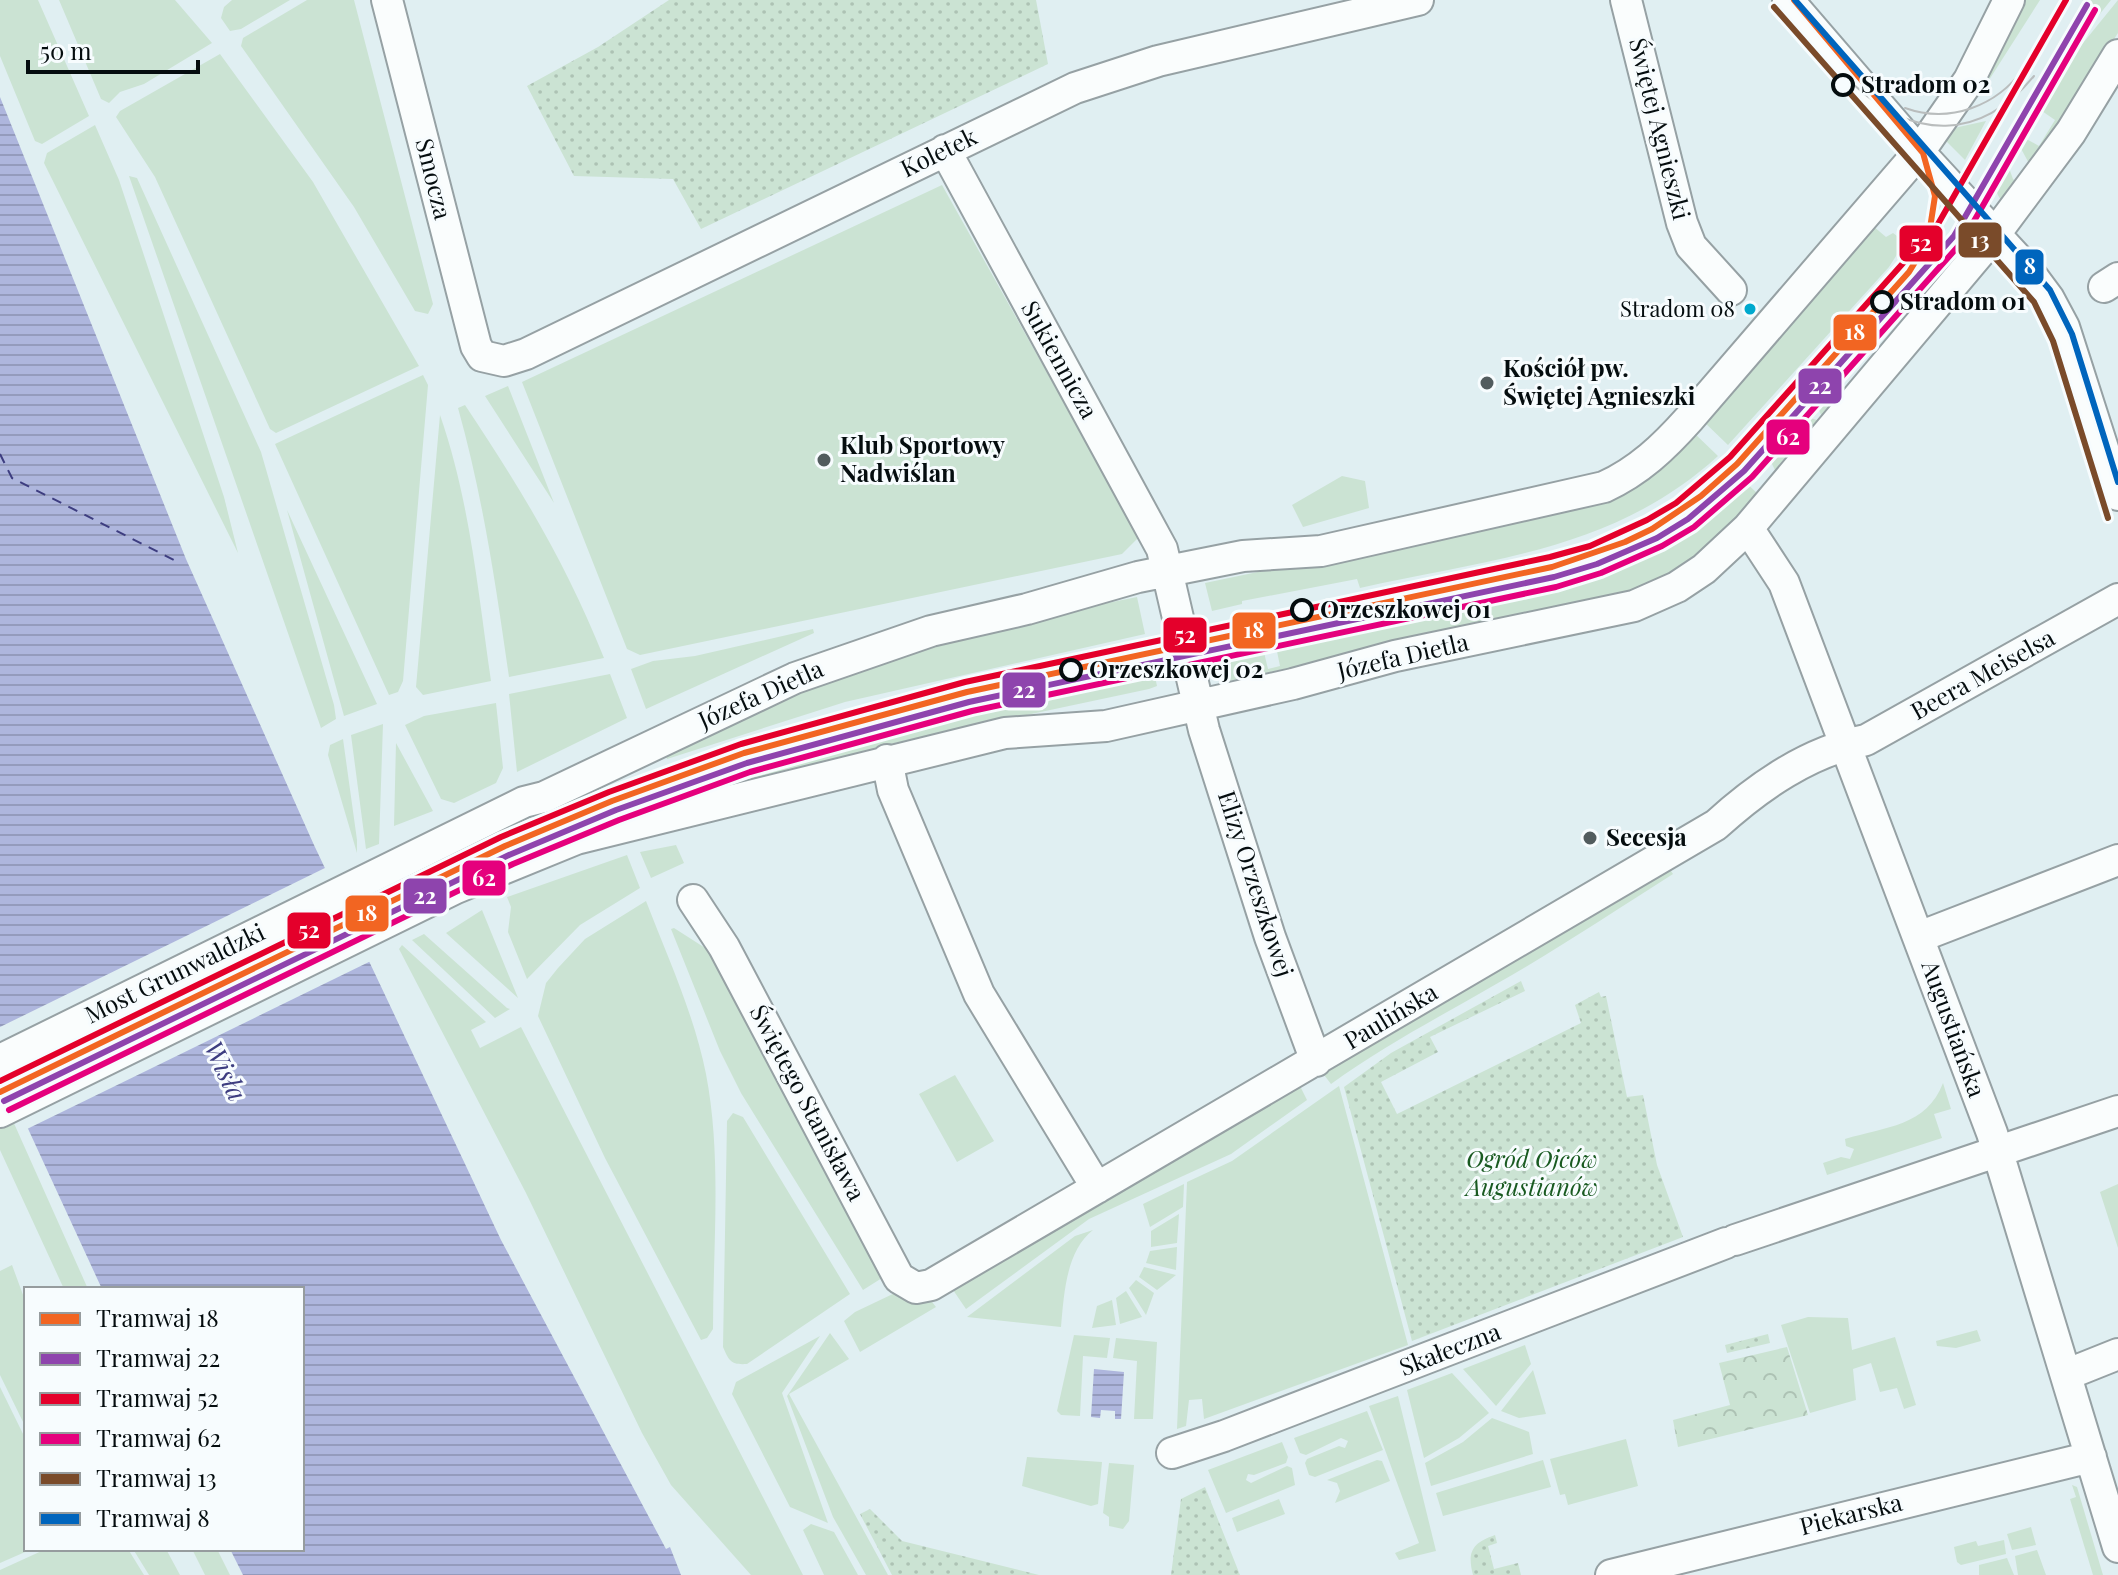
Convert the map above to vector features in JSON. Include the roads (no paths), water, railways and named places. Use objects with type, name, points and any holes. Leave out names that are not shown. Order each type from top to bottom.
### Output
[{"type":"street","name":"Smocza","points":[[387,0],[476,346],[482,356]]},
{"type":"street","name":"Koletek","points":[[482,356],[504,361],[526,354],[1075,88],[1158,61],[1418,0]]},
{"type":"street","name":"Świętej Agnieszki","points":[[1626,0],[1682,223],[1691,246],[1731,290]]},
{"type":"street","points":[[1788,0],[2040,287],[2060,317],[2118,495]]},
{"type":"street","name":"Józefa Dietla","points":[[435,846],[828,665],[931,631],[1167,571],[1243,556],[1321,551],[1604,487],[1629,476],[1672,438],[1919,152],[1969,80],[2009,0]]},
{"type":"street","name":"Józefa Dietla","points":[[456,888],[576,839],[792,789],[887,760],[1005,733],[1106,726],[1395,656],[1634,606],[1677,587],[1704,569],[1748,528],[1781,486],[1818,449],[1995,234],[2071,132],[2118,55]]},
{"type":"street","name":"Sukiennicza","points":[[945,150],[1154,532],[1167,571],[1198,705]]},
{"type":"street","name":"Augustiańska","points":[[1748,528],[1784,583],[1999,1153],[2118,1547]]},
{"type":"street","name":"Beera Meiselsa","points":[[1846,744],[1866,740],[2118,599]]},
{"type":"street","name":"Elizy Orzeszkowej","points":[[1198,705],[1270,937],[1316,1061]]},
{"type":"street","name":"Paulińska","points":[[931,1285],[1716,825],[1750,795],[1827,749],[1846,744]]},
{"type":"street","points":[[887,760],[893,790],[979,994],[1097,1188]]},
{"type":"street","name":"Most Grunwaldzki","points":[[0,1060],[435,846]]},
{"type":"street","points":[[1919,937],[2118,860]]},
{"type":"street","name":"Most Grunwaldzki","points":[[0,1112],[456,888]]},
{"type":"street","name":"Świętego Stanisława","points":[[693,900],[724,947],[899,1278],[916,1288],[931,1285]]},
{"type":"street","name":"Skałeczna","points":[[1172,1453],[1224,1436],[1731,1241],[2118,1111]]},
{"type":"street","points":[[2068,1374],[2118,1354]]},
{"type":"street","name":"Piekarska","points":[[1611,1575],[2091,1457]]},
{"type":"water","name":"Wisła","points":[[0,97],[186,559],[314,845],[501,1240],[666,1549],[670,1547],[681,1575],[243,1575],[231,1551],[304,1551],[304,1287],[101,1287],[0,1068]]},
{"type":"water","points":[[1094,1369],[1124,1372],[1121,1419],[1115,1419],[1115,1411],[1101,1410],[1100,1418],[1091,1417]]},
{"type":"tram line","name":"18","points":[[0,1092],[505,846],[612,801],[744,753],[967,692],[1552,567],[1625,542],[1652,529],[1701,496],[1737,464],[1909,272],[1928,241],[1935,196],[1923,153],[1794,0]]},
{"type":"tram line","name":"8","points":[[1795,0],[2050,290],[2072,334],[2118,482]]},
{"type":"tram line","name":"52","points":[[0,1081],[501,837],[609,792],[741,744],[965,682],[1550,557],[1590,546],[1647,520],[1676,503],[1730,457],[1938,224],[2066,0]]},
{"type":"tram line","name":"22","points":[[4,1101],[509,855],[616,810],[747,763],[969,702],[1554,577],[1597,564],[1657,538],[1688,519],[1744,471],[1954,236],[2087,5]]},
{"type":"tram line","name":"13","points":[[1774,7],[2034,302],[2053,341],[2108,518]]},
{"type":"tram line","name":"62","points":[[9,1110],[513,864],[619,820],[750,772],[972,711],[1556,587],[1601,573],[1662,546],[1694,527],[1752,477],[1962,242],[2095,10]]},
{"type":"tram line","points":[[1905,108],[1939,114],[1971,108],[2000,93],[2024,68]]},
{"type":"tram line","points":[[1853,84],[1899,116],[1946,126],[1969,122],[1991,113],[2013,98],[2034,76]]},
{"type":"place","name":"Stradom 02","points":[[1843,85]]},
{"type":"place","name":"Stradom 01","points":[[1882,302]]},
{"type":"place","name":"Stradom 08","points":[[1750,309]]},
{"type":"place","name":"Kościół pw. Świętej Agnieszki","points":[[1487,383]]},
{"type":"place","name":"Klub Sportowy Nadwiślan","points":[[824,460]]},
{"type":"place","name":"Orzeszkowej 01","points":[[1302,610]]},
{"type":"place","name":"Orzeszkowej 02","points":[[1071,670]]},
{"type":"place","name":"Secesja","points":[[1590,838]]},
{"type":"park label","name":"Ogród Ojców Augustianów","points":[[1532,1174]]}]
